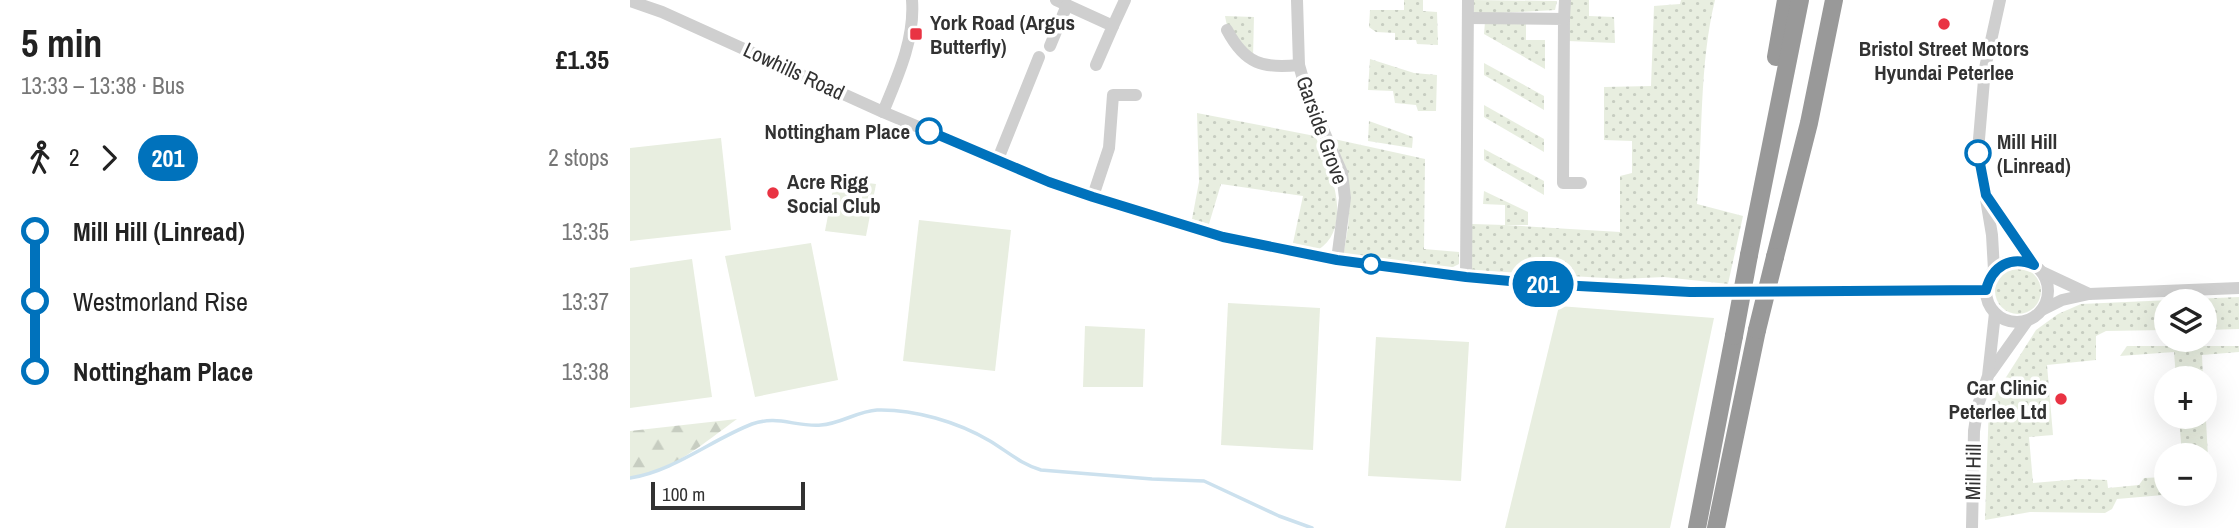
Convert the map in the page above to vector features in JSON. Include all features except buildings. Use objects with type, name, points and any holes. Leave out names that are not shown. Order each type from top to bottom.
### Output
[{"type":"highway","points":[[1761,200],[1762,139],[1786,0]]},
{"type":"highway","points":[[1697,528],[1800,0]]},
{"type":"highway","points":[[1716,528],[1757,330],[1809,123],[1833,0]]},
{"type":"highway","points":[[1818,76],[1838,25],[1843,0]]},
{"type":"street","points":[[883,112],[904,60],[913,13],[912,0]]},
{"type":"street","points":[[1096,65],[1125,0]]},
{"type":"street","name":"Garside Grove","points":[[1297,0],[1299,65],[1307,93],[1342,173],[1345,210],[1337,260]]},
{"type":"street","points":[[1466,277],[1468,0]]},
{"type":"street","points":[[1564,0],[1563,183],[1581,183]]},
{"type":"street","points":[[1994,270],[1978,151],[1980,100],[2000,0]]},
{"type":"street","name":"Lowhills Road","points":[[630,1],[671,16],[883,112],[1049,182],[1223,237],[1337,260],[1542,284],[1690,292],[1986,290]]},
{"type":"street","points":[[1050,46],[1061,2],[1114,26]]},
{"type":"street","points":[[1468,18],[1564,19]]},
{"type":"street","points":[[1227,30],[1237,49],[1257,63],[1278,68],[1299,65]]},
{"type":"street","points":[[998,159],[1039,57]]},
{"type":"street","points":[[1093,197],[1109,148],[1113,95],[1136,95]]},
{"type":"street","points":[[1986,195],[2047,282],[2048,292],[2042,310]]},
{"type":"street","points":[[2089,294],[2024,261],[2013,261],[1994,270],[1986,290],[1988,300],[1996,313],[2009,321],[2027,321],[2062,300],[2089,294],[2239,288]]},
{"type":"street","name":"Mill Hill","points":[[1972,528],[1974,431],[1978,405],[1988,376],[1996,313]]},
{"type":"street","name":"Mill Hill","points":[[1988,376],[2027,321]]},
{"type":"green space","points":[[1404,0],[1423,0],[1423,11],[1437,12],[1438,45],[1417,44],[1416,40],[1395,40],[1395,33],[1376,32],[1369,27],[1370,10],[1404,10]]},
{"type":"green space","points":[[1473,0],[1557,1],[1555,10],[1483,14],[1474,13]]},
{"type":"green space","points":[[1569,0],[1589,0],[1589,16],[1614,17],[1615,43],[1568,41]]},
{"type":"green space","points":[[1681,0],[1715,0],[1706,50],[1697,204],[1743,216],[1728,284],[1664,277],[1622,279],[1471,270],[1472,224],[1620,232],[1620,176],[1632,173],[1632,141],[1604,140],[1604,87],[1651,86],[1654,6],[1680,4]]},
{"type":"green space","points":[[1225,16],[1254,17],[1253,57],[1227,26]]},
{"type":"green space","points":[[1485,22],[1526,24],[1526,40],[1545,40],[1545,69],[1484,34]]},
{"type":"green space","points":[[1370,59],[1414,73],[1437,75],[1436,111],[1418,111],[1416,105],[1395,103],[1393,91],[1368,90]]},
{"type":"green space","points":[[1484,63],[1544,96],[1544,110],[1484,75]]},
{"type":"green space","points":[[1484,105],[1544,139],[1544,152],[1484,117]]},
{"type":"green space","points":[[1197,113],[1315,136],[1332,179],[1337,212],[1329,239],[1318,250],[1293,243],[1303,196],[1221,184],[1209,224],[1192,219],[1199,182]]},
{"type":"green space","points":[[1369,121],[1413,137],[1412,148],[1368,141]]},
{"type":"green space","points":[[721,138],[731,230],[630,241],[630,148]]},
{"type":"green space","points":[[1334,139],[1425,159],[1424,249],[1459,252],[1459,264],[1447,270],[1343,256],[1350,199]]},
{"type":"green space","points":[[1484,149],[1544,181],[1544,195],[1484,160]]},
{"type":"green space","points":[[835,179],[876,184],[866,236],[825,231]]},
{"type":"green space","points":[[1484,191],[1528,212],[1528,225],[1505,225],[1505,205],[1483,204]]},
{"type":"green space","points":[[919,220],[1011,230],[995,371],[903,361]]},
{"type":"green space","points":[[811,243],[838,380],[755,397],[725,256]]},
{"type":"green space","points":[[692,259],[712,397],[630,408],[630,268]]},
{"type":"green space","points":[[2018,268],[2034,275],[2041,291],[2034,307],[2018,314],[2002,307],[1995,291],[2002,275]]},
{"type":"green space","points":[[2239,297],[2239,329],[2217,330],[2217,298]]},
{"type":"green space","points":[[2154,301],[2154,330],[2106,331],[2096,336],[2096,360],[2047,365],[2053,435],[2029,437],[2033,483],[2107,480],[2108,488],[2139,485],[2144,478],[2154,478],[2154,496],[2117,499],[2112,509],[2105,513],[2030,512],[1985,520],[1989,404],[2036,330],[2058,314],[2081,304]]},
{"type":"green space","points":[[1228,303],[1320,308],[1313,450],[1221,445]]},
{"type":"green space","points":[[1559,306],[1714,318],[1670,528],[1505,528]]},
{"type":"green space","points":[[1085,326],[1145,329],[1143,387],[1083,387]]},
{"type":"green space","points":[[1376,337],[1469,342],[1461,481],[1368,476]]},
{"type":"green space","points":[[2127,346],[2154,346],[2154,352],[2174,352],[2120,356]]},
{"type":"green space","points":[[2217,346],[2239,346],[2239,352],[2202,355],[2202,366],[2175,366],[2174,352],[2217,352]]},
{"type":"green space","points":[[737,419],[673,463],[645,475],[630,478],[630,431]]},
{"type":"green space","points":[[2180,429],[2206,429],[2207,443],[2181,443]]},
{"type":"waterway","points":[[630,478],[662,469],[752,424],[778,421],[821,425],[870,411],[891,410],[921,414],[964,428],[1041,470],[1204,481],[1279,516],[1312,528]]},
{"type":"bus line","name":"201","points":[[929,131],[1049,182],[1223,237],[1337,260],[1466,277],[1690,292],[1986,290],[1994,270],[2003,264],[2024,261],[2034,265],[1986,195],[1978,153]]},
{"type":"place","name":"Bristol Street Motors Hyundai Peterlee","points":[[1944,24]]},
{"type":"place","name":"York Road (Argus Butterfly)","points":[[916,34]]},
{"type":"place","name":"Nottingham Place","points":[[929,131]]},
{"type":"place","name":"Mill Hill (Linread)","points":[[1978,153]]},
{"type":"place","name":"Acre Rigg Social Club","points":[[773,193]]},
{"type":"place","name":"Car Clinic Peterlee Ltd","points":[[2061,399]]}]
